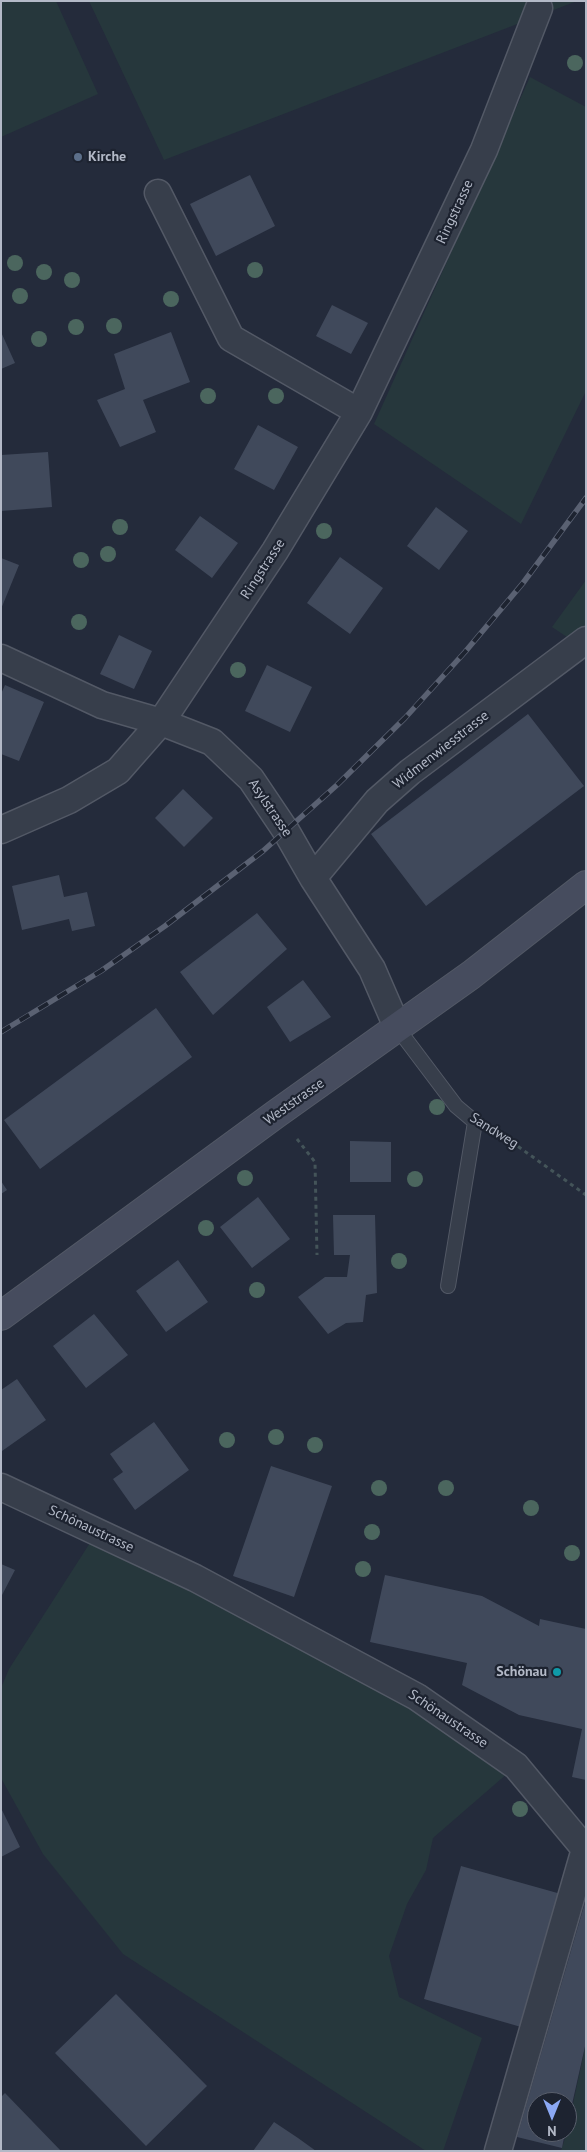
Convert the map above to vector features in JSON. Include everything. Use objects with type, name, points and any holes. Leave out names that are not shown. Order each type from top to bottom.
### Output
[{"type":"main road","name":"Weststrasse","points":[[1,1316],[276,1114],[398,1028],[586,886]]},
{"type":"street","name":"Ringstrasse","points":[[1,830],[69,800],[118,771],[161,722],[275,552],[359,412],[484,150],[540,8]]},
{"type":"street","points":[[158,193],[230,338],[359,412]]},
{"type":"street","name":"Widmenwiesstrasse","points":[[313,878],[377,801],[403,778],[586,640]]},
{"type":"street","name":"Asylstrasse","points":[[1,658],[102,704],[161,722],[212,742],[251,779],[286,831],[313,878],[372,969],[398,1028]]},
{"type":"street","name":"Schönaustrasse","points":[[1,1487],[195,1578],[417,1697],[516,1766],[585,1849],[498,2151]]},
{"type":"lane","name":"Sandweg","points":[[398,1028],[456,1106],[475,1122]]},
{"type":"lane","points":[[448,1286],[475,1122]]},
{"type":"path","points":[[276,1114],[315,1162],[317,1254]]},
{"type":"path","name":"Sandweg","points":[[475,1122],[516,1145],[586,1195]]},
{"type":"shaded area","points":[[1,1],[56,1],[98,94],[1,137]]},
{"type":"shaded area","points":[[89,1],[577,1],[164,160]]},
{"type":"shaded area","points":[[530,77],[586,107],[586,391],[521,524],[374,424]]},
{"type":"shaded area","points":[[586,580],[586,627],[570,639],[552,627]]},
{"type":"shaded area","points":[[97,1532],[516,1766],[433,1838],[426,1870],[407,1904],[389,1956],[399,1997],[482,2038],[443,2151],[426,2151],[123,1954],[43,1854],[1,1778],[1,1688],[9,1669]]},
{"type":"shaded area","points":[[586,2043],[586,2151],[561,2151],[564,2142],[577,2142],[576,2092]]},
{"type":"building","points":[[250,175],[275,226],[216,256],[190,204]]},
{"type":"building","points":[[332,305],[368,323],[351,354],[316,336]]},
{"type":"building","points":[[1,332],[15,363],[1,369]]},
{"type":"building","points":[[171,332],[190,382],[143,400],[156,432],[120,447],[97,400],[125,389],[114,354]]},
{"type":"building","points":[[258,425],[298,447],[274,490],[234,469]]},
{"type":"building","points":[[48,452],[52,507],[1,511],[1,455]]},
{"type":"building","points":[[436,507],[468,531],[439,570],[407,546]]},
{"type":"building","points":[[200,516],[238,543],[212,578],[175,550]]},
{"type":"building","points":[[340,557],[383,588],[350,634],[307,603]]},
{"type":"building","points":[[1,558],[19,565],[1,609]]},
{"type":"building","points":[[119,635],[152,651],[134,689],[100,674]]},
{"type":"building","points":[[267,665],[312,687],[290,732],[245,711]]},
{"type":"building","points":[[5,685],[44,702],[19,761],[1,754],[1,694]]},
{"type":"building","points":[[528,714],[584,786],[426,906],[371,834]]},
{"type":"building","points":[[183,789],[213,818],[184,847],[155,818]]},
{"type":"building","points":[[59,875],[64,897],[87,892],[95,926],[72,931],[69,919],[22,930],[12,886]]},
{"type":"building","points":[[257,913],[287,949],[213,1015],[180,972]]},
{"type":"building","points":[[303,980],[331,1017],[290,1042],[267,1007]]},
{"type":"building","points":[[156,1008],[192,1057],[40,1169],[4,1120]]},
{"type":"building","points":[[350,1141],[391,1142],[391,1182],[350,1182]]},
{"type":"building","points":[[1,1181],[7,1190],[1,1194]]},
{"type":"building","points":[[258,1197],[290,1239],[252,1268],[220,1227]]},
{"type":"building","points":[[333,1215],[375,1215],[377,1293],[366,1295],[363,1322],[346,1323],[328,1334],[298,1297],[325,1277],[347,1277],[350,1255],[334,1255]]},
{"type":"building","points":[[178,1260],[208,1302],[166,1332],[136,1291]]},
{"type":"building","points":[[94,1314],[128,1355],[86,1388],[53,1346]]},
{"type":"building","points":[[17,1379],[46,1420],[2,1451],[1,1390]]},
{"type":"building","points":[[154,1422],[189,1470],[135,1510],[113,1479],[123,1472],[110,1454]]},
{"type":"building","points":[[271,1466],[332,1486],[294,1597],[233,1576]]},
{"type":"building","points":[[1,1564],[15,1570],[1,1597]]},
{"type":"building","points":[[385,1575],[482,1596],[539,1626],[540,1619],[586,1629],[586,1780],[572,1777],[582,1729],[519,1715],[462,1685],[467,1663],[370,1642]]},
{"type":"building","points":[[1,1808],[20,1847],[1,1857]]},
{"type":"building","points":[[461,1866],[561,1894],[528,2029],[424,1999]]},
{"type":"building","points":[[586,1899],[586,2042],[575,2092],[530,2092]]},
{"type":"building","points":[[116,1994],[207,2086],[146,2146],[55,2053]]},
{"type":"building","points":[[5,2093],[61,2151],[1,2151],[1,2097]]},
{"type":"building","points":[[527,2103],[527,2139],[517,2137]]},
{"type":"building","points":[[274,2122],[298,2138],[316,2151],[253,2151]]},
{"type":"building","points":[[537,2142],[563,2142],[562,2148]]},
{"type":"railway","points":[[1,1032],[101,971],[165,926],[263,851],[337,785],[405,718],[465,652],[523,583],[586,498]]},
{"type":"place","name":"Kirche","points":[[78,157]]},
{"type":"place","name":"Schönau","points":[[557,1672]]}]
